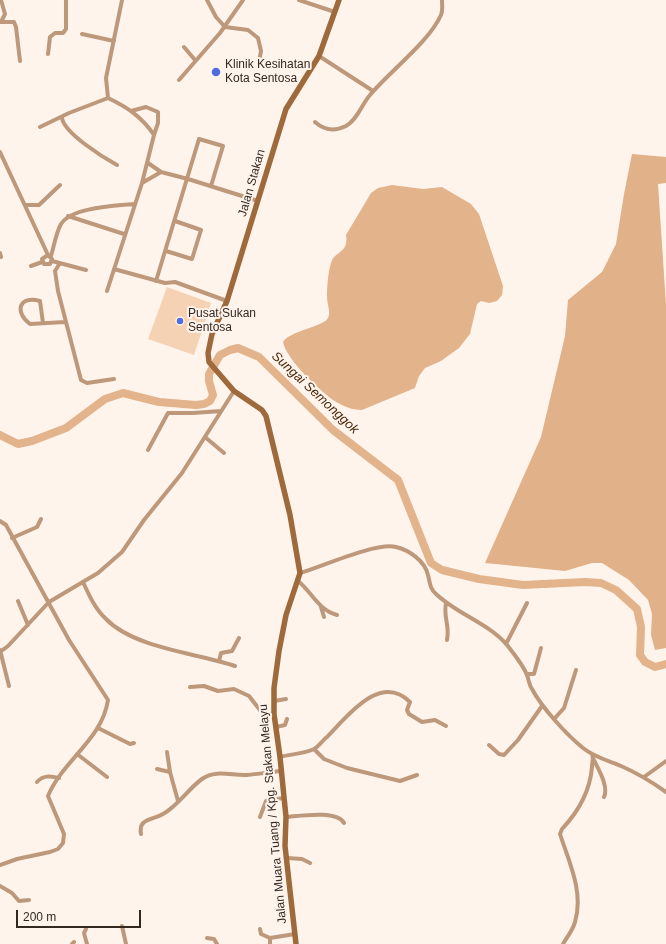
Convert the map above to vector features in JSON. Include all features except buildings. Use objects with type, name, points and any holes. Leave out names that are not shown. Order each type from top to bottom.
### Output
[{"type":"main road","name":"Jalan Stakan","points":[[234,391],[209,362],[208,353],[212,334],[227,301],[286,108],[319,56],[339,0]]},
{"type":"main road","points":[[234,391],[262,410],[266,416],[290,515],[300,573]]},
{"type":"main road","name":"Jalan Muara Tuang / Kpg. Stakan Melayu","points":[[296,944],[287,858],[286,817],[274,714],[274,701],[279,651],[286,615],[300,573]]},
{"type":"street","points":[[1,0],[5,14],[1,22],[14,22],[16,26],[20,61]]},
{"type":"street","points":[[48,54],[50,38],[56,33],[64,33],[66,29],[66,0]]},
{"type":"street","points":[[108,98],[106,78],[122,0]]},
{"type":"street","points":[[207,0],[216,17],[224,26],[241,28],[254,33],[260,44],[259,62]]},
{"type":"street","points":[[179,80],[224,26],[242,0]]},
{"type":"street","points":[[300,0],[335,12]]},
{"type":"street","points":[[315,122],[321,127],[334,130],[346,126],[356,117],[374,91],[433,28],[442,14],[442,0]]},
{"type":"street","points":[[82,34],[114,41]]},
{"type":"street","points":[[184,47],[195,60]]},
{"type":"street","points":[[319,56],[374,91]]},
{"type":"street","points":[[40,127],[62,118],[69,113],[108,98],[131,110],[146,124],[154,135]]},
{"type":"street","points":[[107,291],[124,234],[142,183],[158,124],[158,112],[146,107],[131,110]]},
{"type":"street","points":[[62,118],[64,124],[74,134],[117,165]]},
{"type":"street","points":[[156,281],[199,139],[223,146],[211,186]]},
{"type":"street","points":[[0,152],[50,257]]},
{"type":"street","points":[[148,163],[161,172],[188,178],[258,201]]},
{"type":"street","points":[[142,183],[161,172]]},
{"type":"street","points":[[26,205],[39,205],[60,185]]},
{"type":"street","points":[[42,262],[47,265],[60,225],[68,216],[97,208],[134,204]]},
{"type":"street","points":[[68,216],[124,234]]},
{"type":"street","points":[[166,251],[192,259],[201,230],[175,221]]},
{"type":"street","points":[[31,266],[42,262],[43,257],[50,257],[60,262],[86,270]]},
{"type":"street","points":[[60,262],[55,271],[65,322],[81,380],[87,383],[114,379]]},
{"type":"street","points":[[114,269],[165,283],[175,282],[227,301]]},
{"type":"street","points":[[43,323],[40,301],[25,301],[22,303],[20,307],[25,320],[36,325],[43,323],[65,322]]},
{"type":"street","points":[[9,686],[0,651],[49,602],[98,573],[122,552],[144,520],[182,473],[234,391]]},
{"type":"street","points":[[148,450],[168,413],[222,411]]},
{"type":"street","points":[[204,437],[224,453]]},
{"type":"street","points":[[12,538],[37,527],[41,519]]},
{"type":"street","points":[[0,521],[6,525],[70,640],[107,698],[107,704],[98,728],[59,778],[48,796],[64,834],[63,843],[58,849],[50,852],[17,859],[0,865]]},
{"type":"street","points":[[300,573],[370,550],[395,546],[414,555],[428,574],[429,584],[433,591],[446,603],[491,632],[506,644],[527,674],[532,689],[542,706],[555,718],[572,738],[593,756],[644,778],[666,792]]},
{"type":"street","points":[[297,580],[309,591],[320,607],[324,617]]},
{"type":"street","points":[[83,582],[93,602],[105,618],[130,637],[194,657],[219,661],[234,666]]},
{"type":"street","points":[[18,601],[28,624]]},
{"type":"street","points":[[446,603],[444,614],[449,627],[447,640]]},
{"type":"street","points":[[506,644],[527,603]]},
{"type":"street","points":[[320,607],[329,613],[337,615]]},
{"type":"street","points":[[219,661],[221,653],[232,651],[239,638]]},
{"type":"street","points":[[527,674],[534,674],[541,648]]},
{"type":"street","points":[[555,718],[564,708],[576,670]]},
{"type":"street","points":[[190,687],[204,686],[218,691],[234,689],[249,696],[263,714],[274,714]]},
{"type":"street","points":[[280,757],[314,749],[360,703],[374,694],[385,692],[394,693],[410,702],[407,710],[409,714],[417,720],[422,722],[435,720],[446,726]]},
{"type":"street","points":[[274,701],[286,699]]},
{"type":"street","points":[[489,745],[499,754],[504,755],[518,740],[542,706]]},
{"type":"street","points":[[276,726],[285,725],[287,719]]},
{"type":"street","points":[[98,728],[130,744],[134,743]]},
{"type":"street","points":[[314,749],[324,759],[347,768],[400,781],[417,775]]},
{"type":"street","points":[[167,752],[170,772],[178,801]]},
{"type":"street","points":[[77,754],[106,777]]},
{"type":"street","points":[[593,756],[606,786],[606,793],[604,797]]},
{"type":"street","points":[[563,944],[574,927],[578,907],[576,884],[560,834],[586,794],[593,756]]},
{"type":"street","points":[[644,778],[666,761]]},
{"type":"street","points":[[157,769],[170,772]]},
{"type":"street","points":[[140,834],[143,821],[163,814],[204,778],[224,772],[246,775],[281,771]]},
{"type":"street","points":[[37,782],[41,778],[47,776],[59,778]]},
{"type":"street","points":[[260,817],[266,801],[284,798]]},
{"type":"street","points":[[286,817],[323,815],[338,817],[342,819],[344,823]]},
{"type":"street","points":[[287,858],[302,859],[310,863]]},
{"type":"street","points":[[0,886],[12,893],[19,901],[28,900]]},
{"type":"street","points":[[122,926],[126,944]]},
{"type":"street","points":[[86,929],[84,933],[87,944]]},
{"type":"street","points":[[260,929],[261,934],[270,938],[295,934]]},
{"type":"street","points":[[207,938],[214,939],[217,944]]},
{"type":"street","points":[[270,938],[270,944]]},
{"type":"shaded area","points":[[632,154],[666,157],[666,183],[658,184],[666,305],[666,648],[655,650],[651,635],[652,614],[648,600],[629,580],[602,563],[592,563],[565,571],[485,563],[541,437],[565,336],[568,300],[602,272],[616,244]]},
{"type":"shaded area","points":[[392,185],[423,189],[442,187],[471,204],[479,214],[503,286],[502,295],[497,301],[489,303],[481,301],[477,304],[470,334],[459,348],[441,361],[425,368],[419,376],[415,388],[362,410],[355,409],[343,406],[333,400],[312,382],[290,357],[283,342],[286,338],[320,324],[328,318],[327,284],[331,263],[335,256],[344,249],[346,235],[371,193],[378,188]]},
{"type":"shaded area","name":"Pusat Sukan Sentosa","points":[[167,287],[211,303],[194,355],[148,339]]},
{"type":"waterway","name":"Sungai Semonggok","points":[[0,435],[18,444],[32,441],[66,428],[105,399],[123,393],[159,402],[196,405],[204,404],[210,401],[213,395],[209,381],[209,374],[220,355],[238,348],[259,357],[333,430],[398,480],[431,563],[442,570],[479,579],[523,585],[585,582],[601,583],[616,590],[637,609],[641,627],[640,655],[645,662],[655,667],[666,664]]},
{"type":"place","name":"Klinik Kesihatan Kota Sentosa","points":[[216,72]]},
{"type":"place","name":"Pusat Sukan Sentosa","points":[[180,321]]}]
